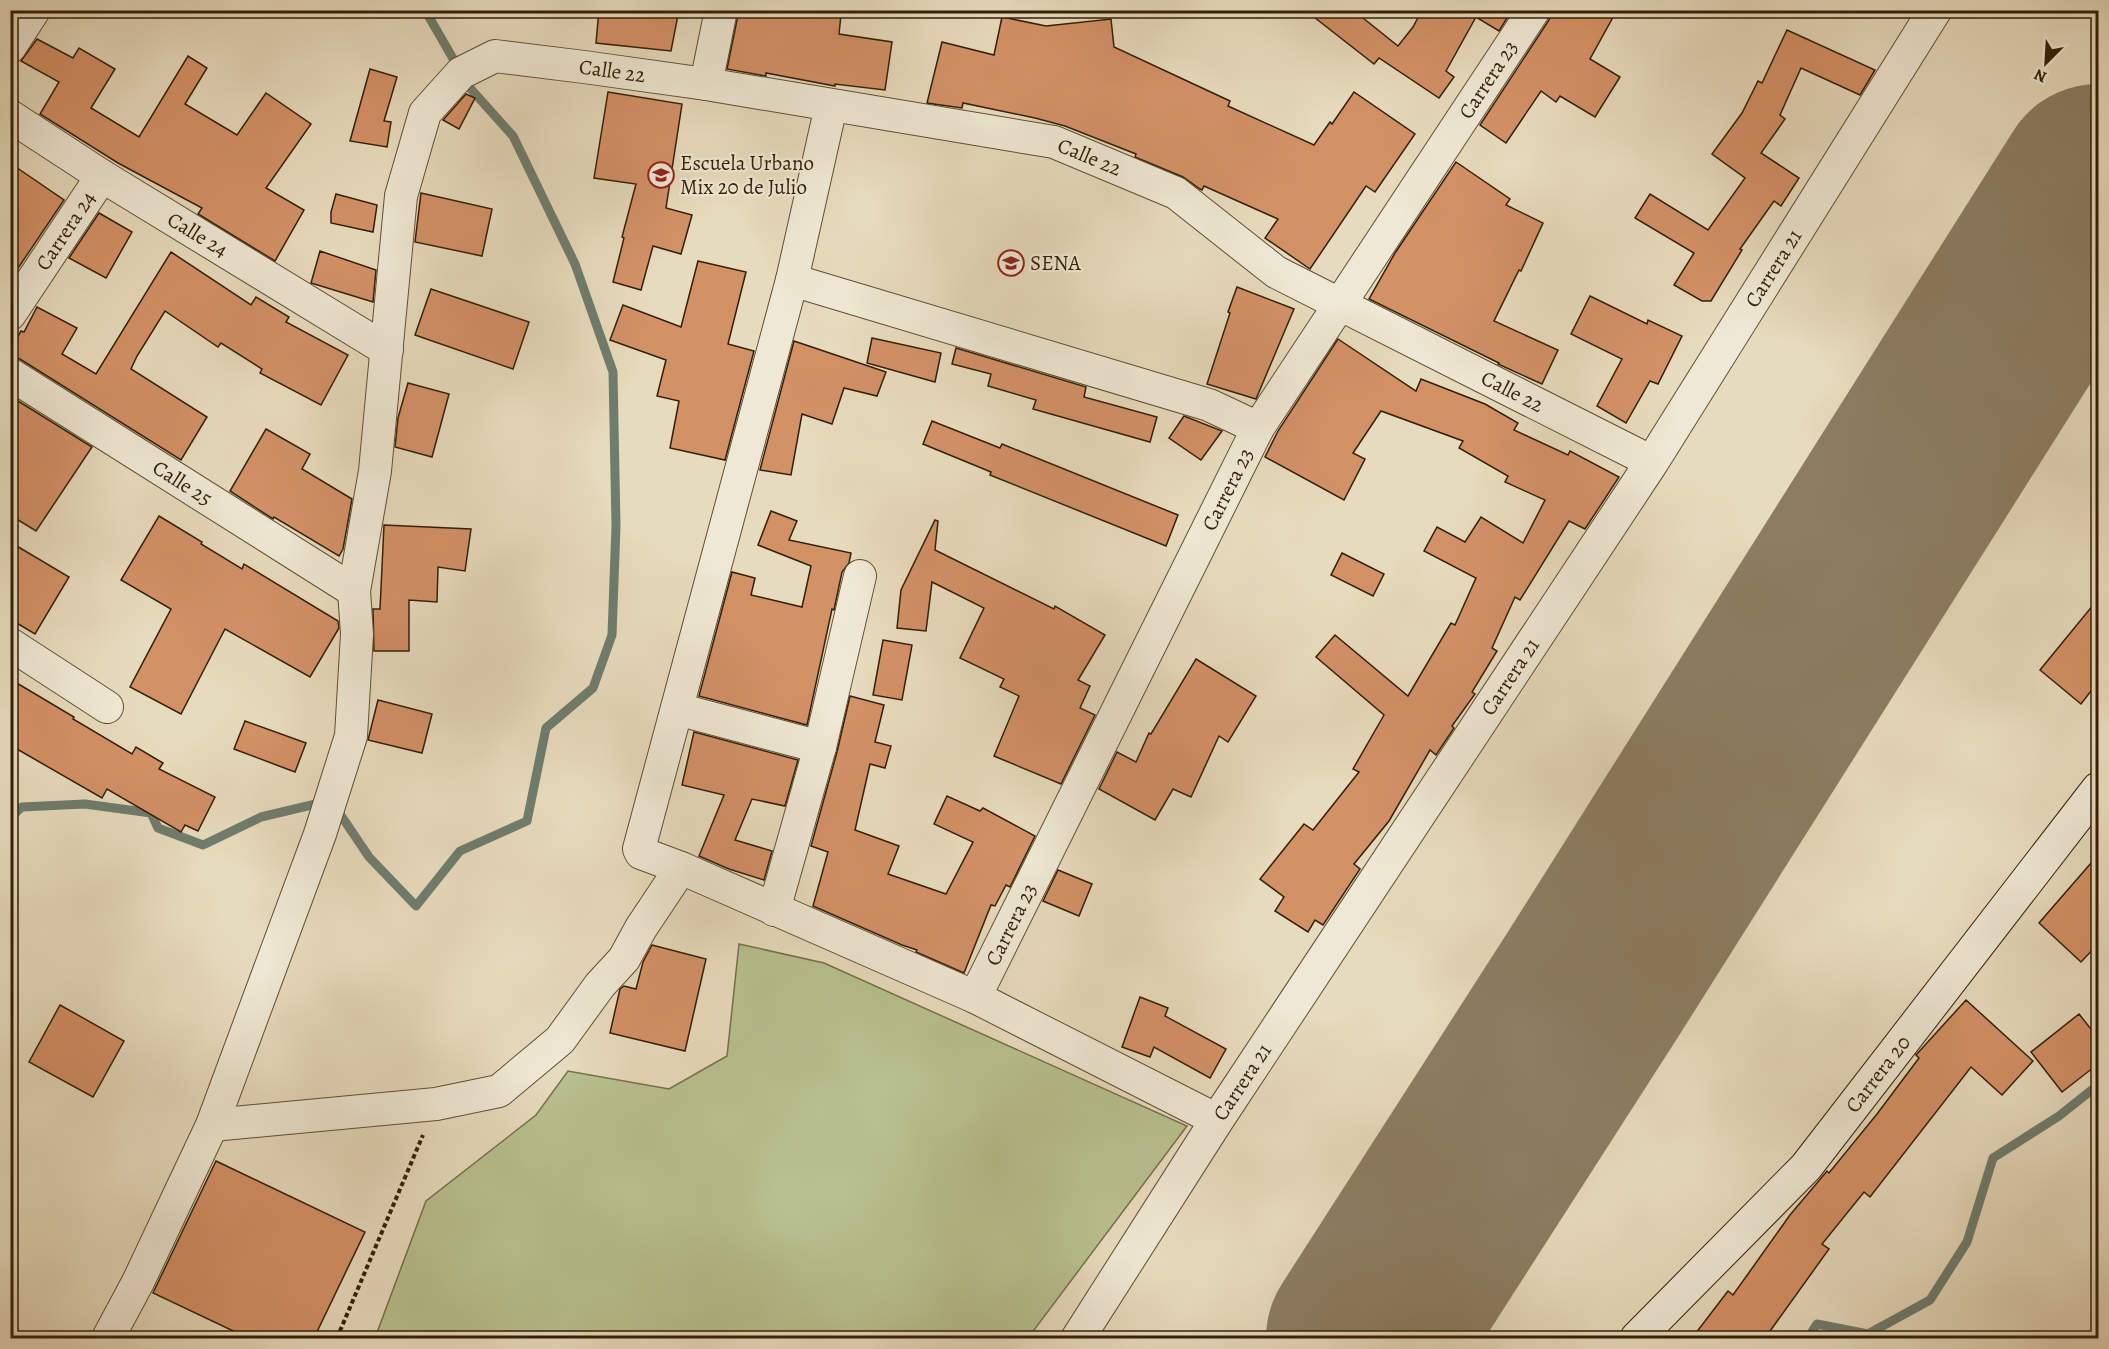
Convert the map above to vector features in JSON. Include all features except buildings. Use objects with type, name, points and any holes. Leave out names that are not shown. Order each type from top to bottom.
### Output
[{"type":"street","points":[[10,47],[34,10]]},
{"type":"street","points":[[706,84],[721,10]]},
{"type":"street","name":"Carrera 23","points":[[975,997],[1258,428],[1534,10]]},
{"type":"street","name":"Carrera 21","points":[[1078,1338],[1217,1120],[1652,462],[1935,10]]},
{"type":"street","name":"Calle 22","points":[[387,350],[401,196],[425,113],[461,73],[495,56],[706,84],[1054,142],[1176,193],[1276,272],[1652,462]]},
{"type":"street","points":[[831,106],[792,280],[639,845],[641,853],[681,868],[975,997],[1217,1120]]},
{"type":"street","name":"Calle 24","points":[[10,116],[102,176],[387,350]]},
{"type":"street","name":"Carrera 24","points":[[10,314],[102,176]]},
{"type":"street","points":[[792,280],[1209,405],[1258,428]]},
{"type":"street","points":[[108,1338],[138,1282],[212,1125],[320,834],[351,736],[357,634],[354,591],[375,471],[387,350]]},
{"type":"street","name":"Calle 25","points":[[10,374],[354,591]]},
{"type":"street","points":[[774,910],[820,747],[860,576]]},
{"type":"street","points":[[10,644],[107,707]]},
{"type":"street","points":[[677,709],[820,747]]},
{"type":"street","name":"Carrera 20","points":[[1637,1338],[1806,1167],[2098,789]]},
{"type":"street","points":[[212,1125],[436,1104],[500,1091],[560,1040],[600,985],[624,959],[641,928],[681,868]]},
{"type":"path","points":[[337,1338],[436,1104]]},
{"type":"green space","points":[[739,944],[824,963],[1187,1126],[1028,1338],[375,1338],[426,1201],[536,1115],[568,1071],[669,1089],[727,1056]]},
{"type":"waterway","points":[[336,808],[369,857],[416,906],[460,851],[527,821],[546,728],[593,688],[612,635],[616,526],[613,372],[575,264],[513,136],[470,88],[425,10]]},
{"type":"waterway","points":[[10,818],[22,807],[85,804],[151,813],[158,828],[203,845],[261,817],[324,802]]},
{"type":"waterway","points":[[1808,1338],[1817,1324],[1868,1334],[1930,1300],[1967,1242],[1993,1158],[2059,1116],[2098,1085]]},
{"type":"runway","points":[[1366,1338],[1592,986],[2098,184]]},
{"type":"place","name":"Escuela Urbano Mix 20 de Julio","points":[[661,175]]},
{"type":"place","name":"SENA","points":[[1011,263]]}]
